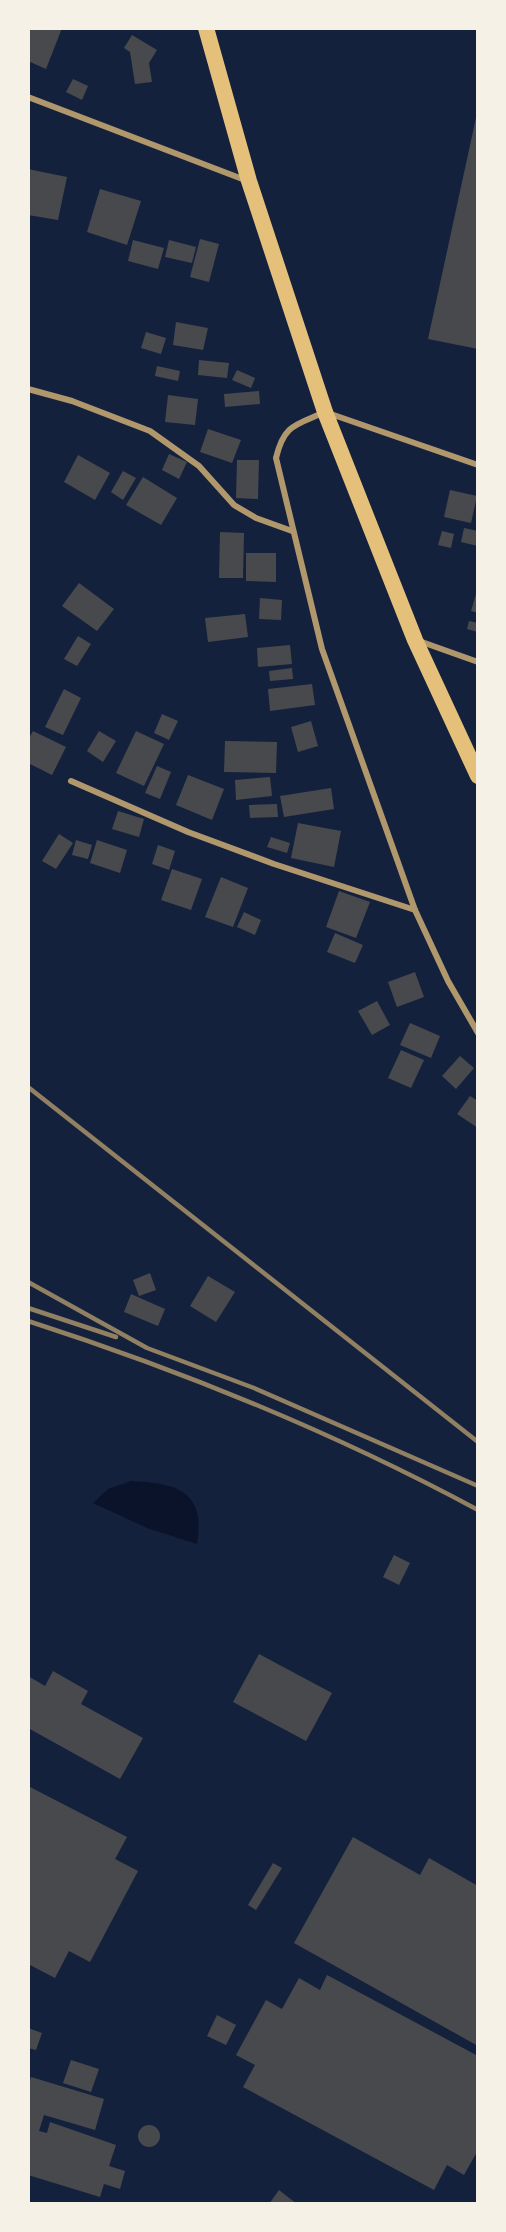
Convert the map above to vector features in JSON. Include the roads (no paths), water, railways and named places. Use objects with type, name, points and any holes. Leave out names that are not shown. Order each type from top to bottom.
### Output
[{"type":"highway","points":[[206,28],[249,181],[325,412],[415,640],[477,776]]},
{"type":"street","points":[[28,96],[249,181]]},
{"type":"street","points":[[28,389],[72,401],[150,431],[199,466],[234,505],[256,518],[292,531]]},
{"type":"street","points":[[477,465],[325,412],[295,425],[281,437],[276,458],[322,650],[415,910],[448,981],[477,1033]]},
{"type":"street","points":[[415,640],[477,662]]},
{"type":"street","points":[[71,781],[188,832],[274,864],[415,910]]},
{"type":"water","points":[[131,1481],[162,1484],[185,1493],[197,1512],[199,1526],[197,1544],[147,1528],[93,1503],[108,1489]]},
{"type":"railway","points":[[28,1087],[478,1442]]},
{"type":"railway","points":[[28,1282],[147,1348],[254,1388],[478,1486]]},
{"type":"railway","points":[[28,1308],[116,1337]]},
{"type":"railway","points":[[28,1321],[144,1361],[258,1405],[369,1455],[478,1510]]}]
